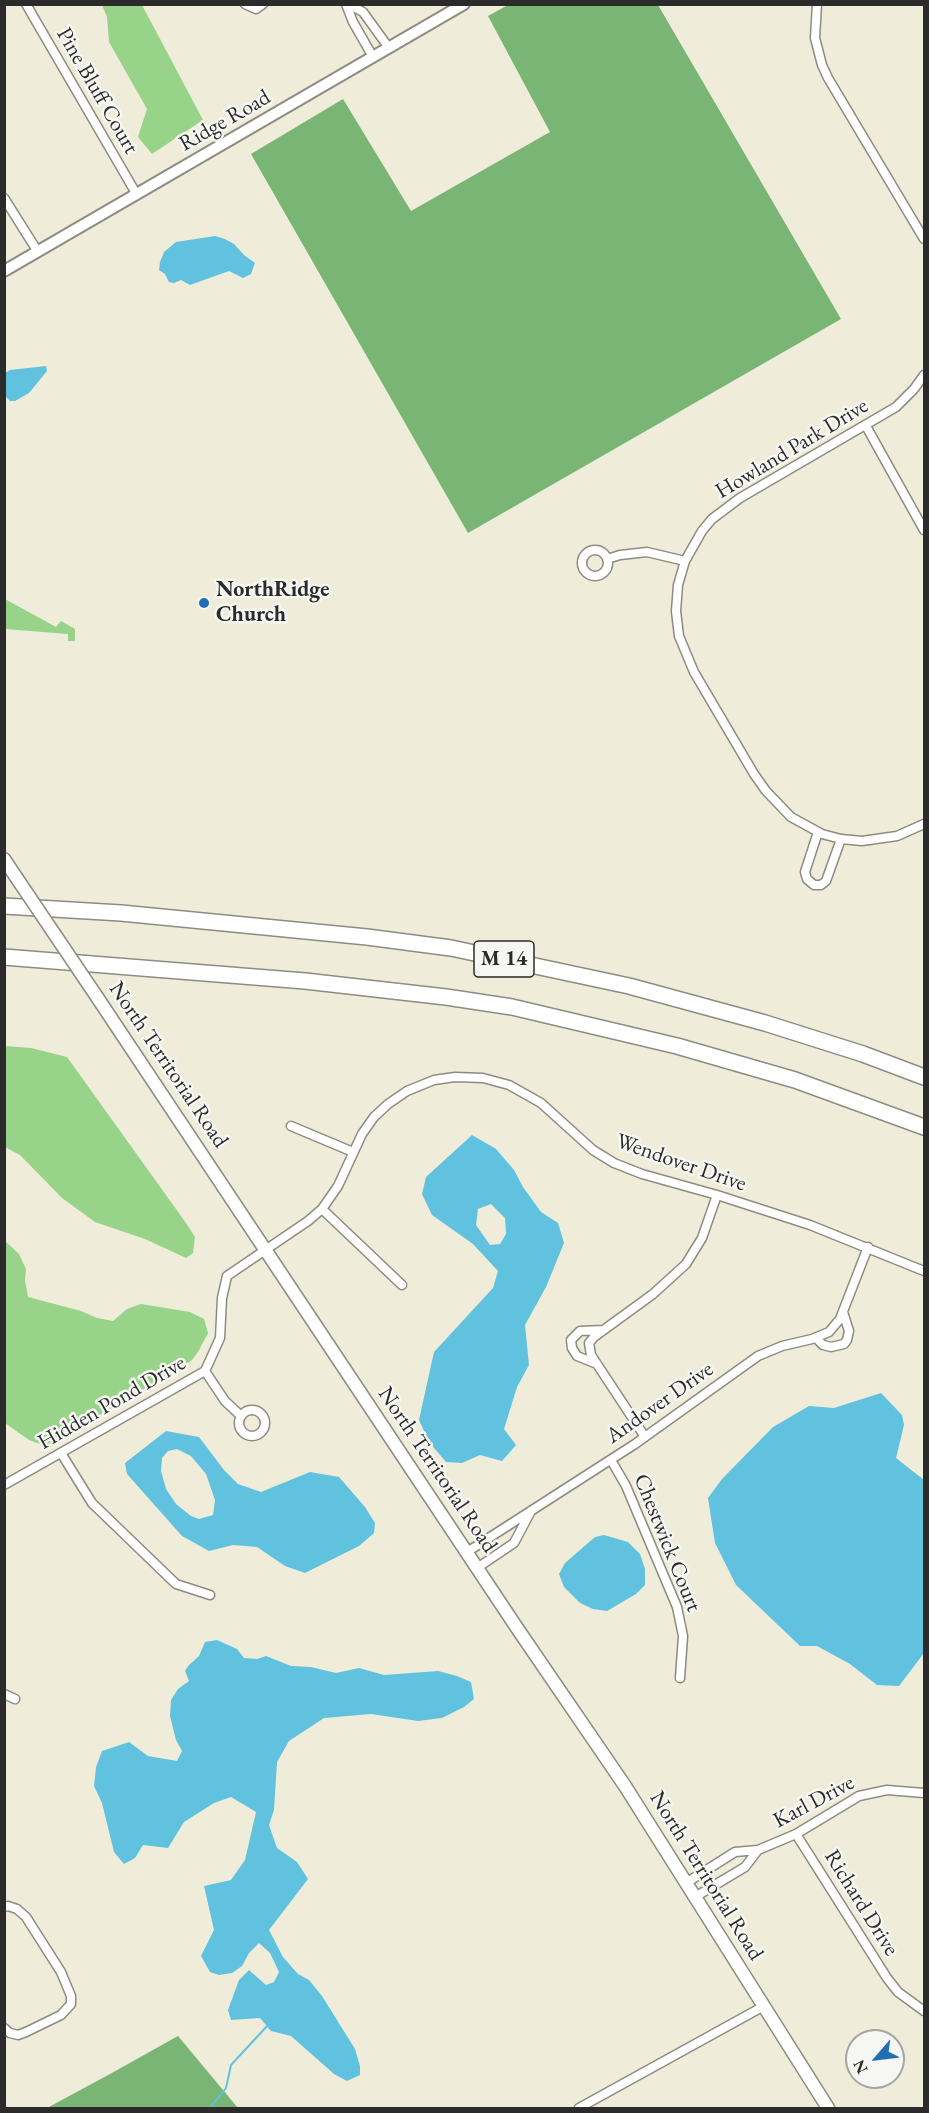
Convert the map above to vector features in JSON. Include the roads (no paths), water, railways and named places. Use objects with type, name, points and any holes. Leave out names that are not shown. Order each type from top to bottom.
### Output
[{"type":"highway","name":"M 14","points":[[4,906],[133,914],[368,937],[451,948],[629,986],[765,1023],[863,1054],[924,1077]]},
{"type":"highway","name":"M 14","points":[[4,957],[305,981],[512,1007],[654,1041],[773,1074],[924,1127]]},
{"type":"main road","name":"North Territorial Road","points":[[4,860],[579,1717],[828,2109]]},
{"type":"street","name":"Pine Bluff Court","points":[[26,4],[137,195]]},
{"type":"street","points":[[245,4],[256,9],[263,4]]},
{"type":"street","points":[[347,4],[363,12],[389,48]]},
{"type":"street","points":[[347,4],[353,22],[373,57]]},
{"type":"street","name":"Ridge Road","points":[[4,271],[464,4]]},
{"type":"street","points":[[817,4],[815,38],[822,65],[924,239]]},
{"type":"street","points":[[4,198],[38,252]]},
{"type":"street","name":"Howland Park Drive","points":[[924,375],[896,407],[727,507],[702,531],[685,561],[678,585],[676,611],[679,636],[688,659],[766,791],[791,817],[818,832],[841,839],[862,841],[880,840],[907,833],[924,824]]},
{"type":"street","points":[[866,426],[924,530]]},
{"type":"street","points":[[607,559],[647,552],[685,561]]},
{"type":"street","points":[[818,832],[805,872],[807,879],[814,885],[821,885],[826,881],[841,839]]},
{"type":"street","name":"Wendover Drive","points":[[266,1249],[322,1209],[338,1186],[362,1134],[374,1117],[388,1104],[407,1091],[434,1080],[483,1078],[509,1085],[530,1095],[593,1150],[614,1163],[642,1174],[810,1225],[924,1271]]},
{"type":"street","points":[[291,1126],[353,1152]]},
{"type":"street","points":[[645,1437],[597,1364],[589,1346],[594,1337],[653,1294],[686,1264],[702,1238],[717,1195]]},
{"type":"street","points":[[322,1209],[402,1285]]},
{"type":"street","name":"Andover Drive","points":[[467,1552],[611,1460],[758,1356],[782,1346],[824,1335],[836,1326],[868,1247]]},
{"type":"street","name":"Hidden Pond Drive","points":[[4,1485],[205,1371],[220,1338],[222,1298],[227,1276],[266,1249]]},
{"type":"street","name":"Andover Drive","points":[[816,1338],[825,1346],[837,1347],[844,1344],[849,1331],[843,1312]]},
{"type":"street","points":[[597,1364],[577,1356],[572,1348],[572,1340],[580,1331],[603,1330]]},
{"type":"street","points":[[205,1371],[225,1401],[240,1416]]},
{"type":"street","points":[[61,1453],[92,1503],[176,1584],[210,1595]]},
{"type":"street","name":"Chestwick Court","points":[[611,1460],[626,1486],[677,1607],[683,1636],[680,1678]]},
{"type":"street","points":[[477,1568],[514,1544],[531,1511]]},
{"type":"street","points":[[4,1694],[15,1699]]},
{"type":"street","name":"Karl Drive","points":[[686,1883],[735,1852],[758,1850],[796,1834],[859,1796],[887,1790],[924,1793]]},
{"type":"street","name":"Richard Drive","points":[[796,1834],[887,1978],[898,1992],[924,2011]]},
{"type":"street","name":"Karl Drive","points":[[695,1897],[745,1867],[758,1850]]},
{"type":"street","points":[[4,1907],[17,1909],[26,1917],[61,1972],[71,1996],[71,2004],[61,2015],[18,2035],[4,2028]]},
{"type":"street","points":[[579,2109],[764,2007]]},
{"type":"water","points":[[215,236],[234,244],[255,263],[251,274],[243,278],[229,271],[190,285],[181,280],[174,283],[169,282],[165,274],[159,270],[164,252],[176,242]]},
{"type":"water","points":[[46,366],[47,371],[29,393],[15,401],[10,401],[6,397],[5,373],[10,370]]},
{"type":"water","points":[[472,1135],[496,1149],[514,1170],[541,1212],[558,1223],[564,1243],[546,1287],[525,1325],[529,1365],[517,1387],[504,1429],[516,1445],[502,1461],[480,1455],[462,1463],[446,1462],[429,1442],[419,1420],[434,1352],[493,1288],[498,1271],[473,1244],[432,1215],[422,1194],[426,1177]],"holes":[[[491,1204],[505,1218],[506,1234],[500,1244],[490,1245],[476,1225],[478,1209]]]},
{"type":"water","points":[[881,1393],[902,1415],[904,1425],[896,1458],[924,1480],[924,1653],[899,1686],[877,1685],[850,1664],[817,1646],[800,1646],[736,1585],[715,1543],[708,1498],[722,1479],[773,1427],[809,1406],[834,1408]]},
{"type":"water","points":[[166,1431],[199,1437],[224,1470],[238,1484],[261,1492],[310,1472],[339,1477],[365,1507],[375,1523],[374,1533],[359,1546],[305,1573],[285,1566],[257,1547],[233,1545],[209,1551],[182,1536],[127,1474],[125,1463]],"holes":[[[177,1449],[191,1456],[206,1474],[215,1500],[213,1515],[199,1519],[191,1516],[176,1504],[166,1489],[161,1471],[162,1458],[168,1451]]]},
{"type":"water","points":[[604,1535],[628,1542],[640,1554],[645,1569],[645,1585],[636,1594],[607,1611],[593,1609],[580,1603],[564,1587],[559,1574],[565,1563],[595,1537]]},
{"type":"water","points":[[217,1640],[237,1649],[244,1658],[257,1659],[266,1656],[291,1666],[311,1667],[336,1673],[359,1668],[384,1675],[438,1671],[471,1682],[474,1699],[442,1718],[418,1721],[371,1714],[324,1718],[289,1741],[277,1762],[274,1810],[269,1825],[277,1848],[297,1862],[308,1879],[269,1930],[283,1957],[298,1974],[309,1980],[322,1996],[355,2049],[360,2075],[347,2081],[334,2074],[291,2036],[271,2031],[260,2018],[231,2020],[228,2010],[239,1980],[249,1970],[266,1985],[274,1982],[279,1972],[270,1953],[259,1943],[249,1953],[242,1966],[232,1973],[219,1975],[210,1972],[201,1956],[214,1930],[204,1886],[231,1880],[245,1860],[256,1812],[231,1797],[214,1803],[184,1822],[168,1848],[143,1845],[135,1858],[124,1864],[114,1852],[102,1803],[94,1786],[96,1767],[102,1751],[129,1742],[148,1756],[177,1761],[182,1751],[176,1740],[170,1716],[171,1700],[178,1689],[189,1681],[185,1671],[199,1656],[205,1642]]},
{"type":"waterway","points":[[210,2108],[226,2088],[231,2065],[269,2024]]},
{"type":"place","name":"NorthRidge Church","points":[[204,603]]}]
